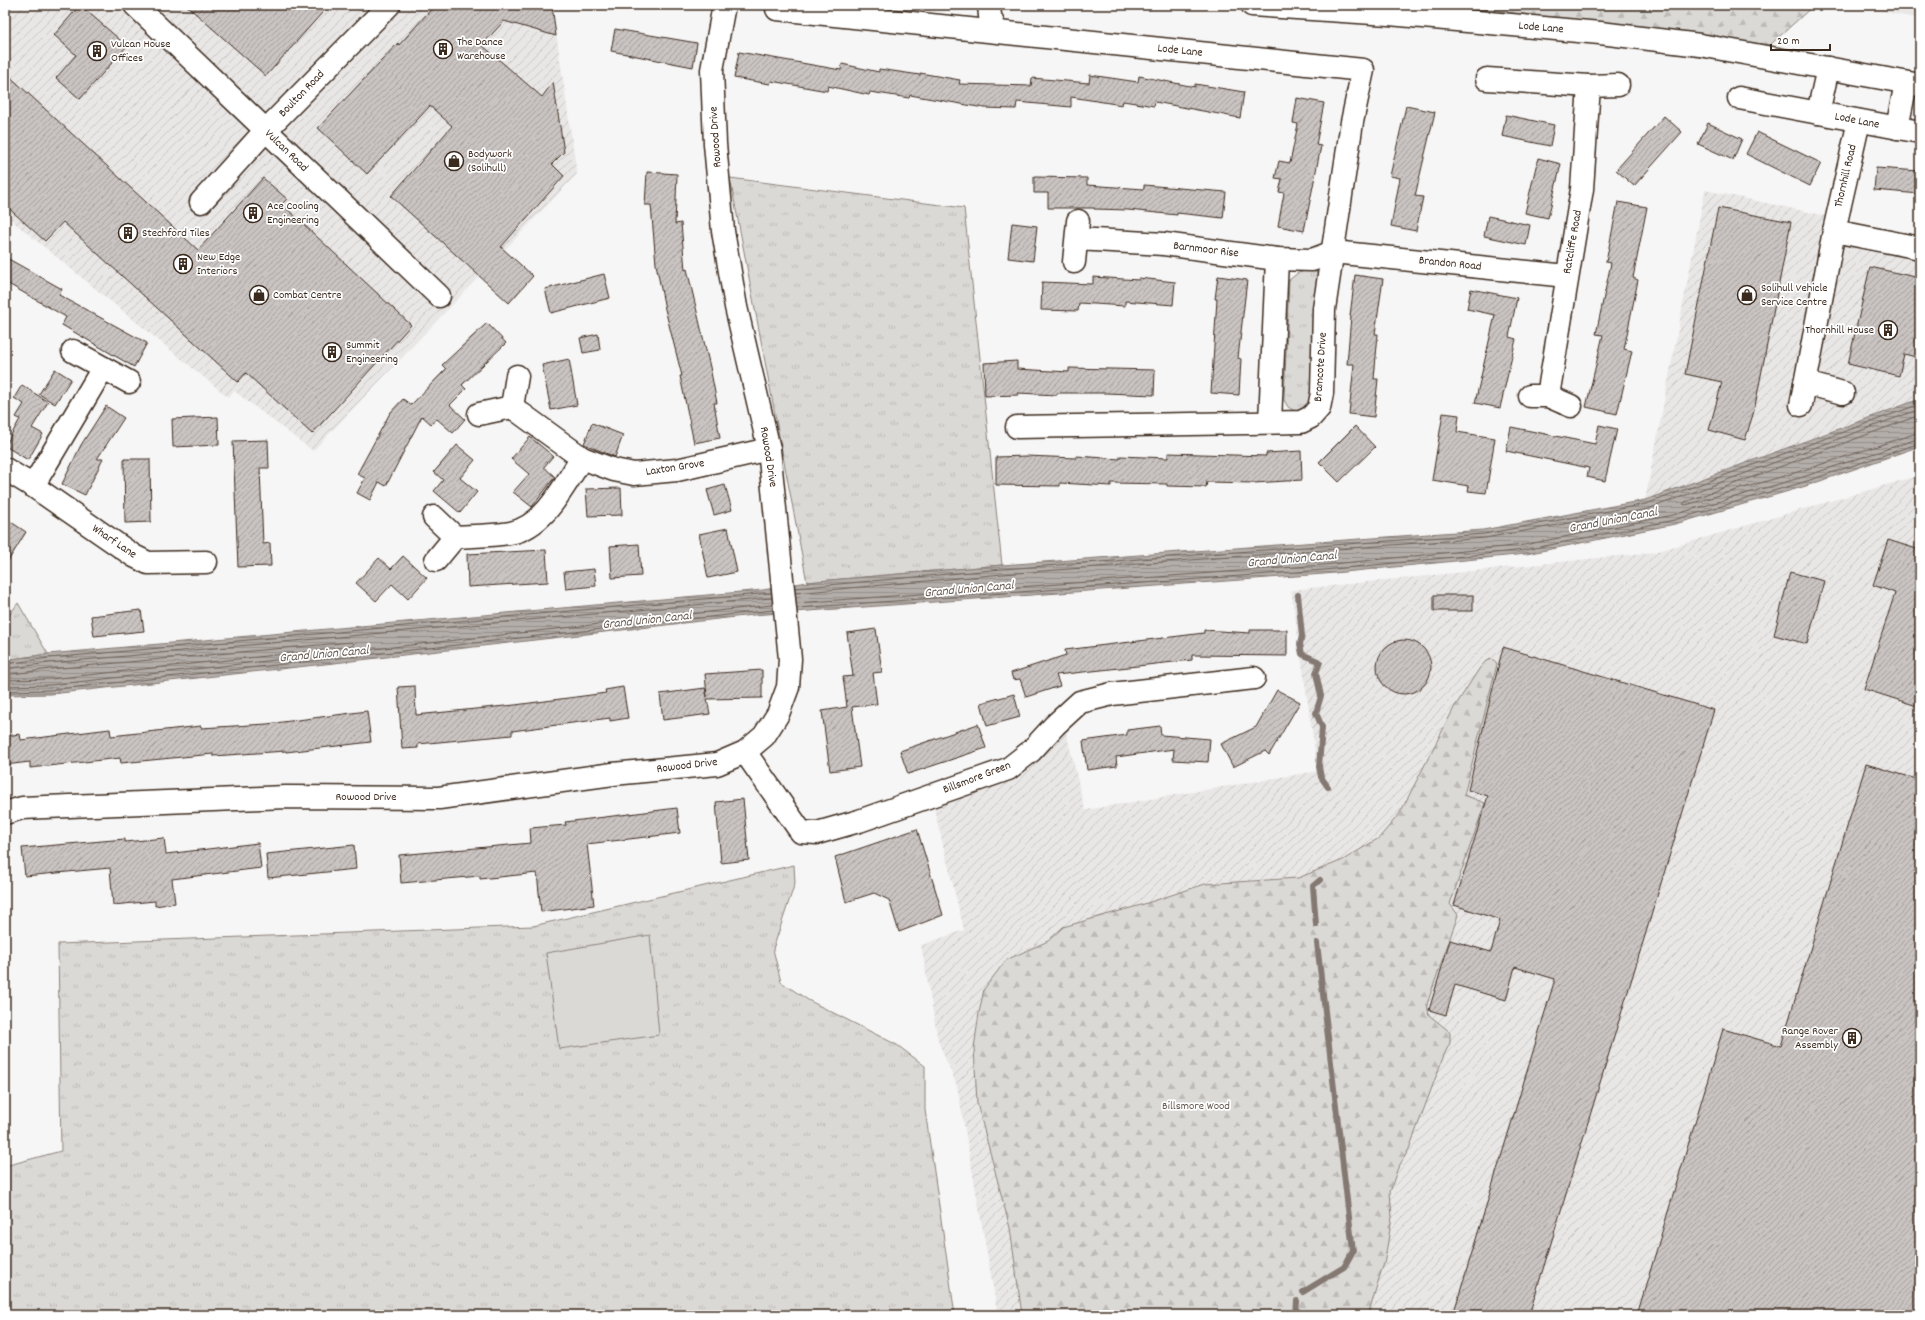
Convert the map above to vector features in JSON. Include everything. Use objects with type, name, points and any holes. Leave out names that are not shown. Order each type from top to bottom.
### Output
[{"type":"street","name":"Vulcan Road","points":[[135,5],[439,296]]},
{"type":"street","name":"Boulton Road","points":[[201,202],[266,131],[389,5]]},
{"type":"street","name":"Rowood Drive","points":[[5,813],[22,808],[286,797],[439,798],[613,774],[717,764],[746,752],[764,736],[778,714],[786,694],[790,659],[769,449],[736,307],[724,231],[716,144],[712,70],[724,5]]},
{"type":"street","points":[[989,5],[990,16],[996,31]]},
{"type":"street","name":"Lode Lane","points":[[1252,5],[1389,14],[1600,33],[1700,45],[1913,84],[1897,128]]},
{"type":"street","name":"Lode Lane","points":[[777,9],[1363,70]]},
{"type":"street","name":"Lode Lane","points":[[1818,113],[1828,68]]},
{"type":"street","name":"Bramcote Drive","points":[[1017,427],[1301,422],[1311,417],[1319,408],[1322,393],[1324,309],[1352,122],[1363,70]]},
{"type":"street","points":[[1487,79],[1589,86],[1618,85]]},
{"type":"street","name":"Ratcliffe Road","points":[[1572,406],[1539,396],[1567,276],[1582,189],[1589,86]]},
{"type":"street","name":"Lode Lane","points":[[1739,98],[1859,122],[1920,132]]},
{"type":"street","name":"Thornhill Road","points":[[1801,405],[1834,231],[1859,122]]},
{"type":"street","name":"Barnmoor Rise","points":[[1074,262],[1077,230],[1164,244],[1278,259],[1312,260],[1333,252]]},
{"type":"street","points":[[1834,231],[1920,248]]},
{"type":"street","name":"Brandon Road","points":[[1333,252],[1567,276]]},
{"type":"street","points":[[1270,422],[1278,259]]},
{"type":"street","points":[[73,351],[129,382]]},
{"type":"street","points":[[33,486],[103,368]]},
{"type":"street","points":[[479,414],[512,407],[517,376]]},
{"type":"street","points":[[1805,383],[1843,393]]},
{"type":"street","name":"Laxton Grove","points":[[512,407],[582,458],[614,470],[634,474],[677,470],[769,449]]},
{"type":"street","points":[[436,560],[455,537],[511,533],[532,525],[544,514],[582,458]]},
{"type":"street","name":"Wharf Lane","points":[[5,469],[33,486],[134,556],[148,563],[206,562]]},
{"type":"street","points":[[434,517],[455,537]]},
{"type":"street","name":"Billsmore Green","points":[[746,752],[801,832],[817,833],[859,821],[1008,769],[1032,751],[1056,724],[1080,702],[1112,694],[1254,678]]},
{"type":"shaded area","points":[[5,5],[552,5],[577,174],[313,451],[234,391],[228,397],[5,215]]},
{"type":"shaded area","points":[[1849,5],[1920,5],[1920,19]]},
{"type":"shaded area","points":[[1705,190],[1920,236],[1920,399],[1645,500]]},
{"type":"shaded area","points":[[1920,475],[1920,1315],[998,1315],[957,1086],[938,1041],[921,945],[964,930],[928,784],[1003,762],[1060,707],[1085,810],[1318,771],[1291,590],[1655,552]]},
{"type":"green space","points":[[1440,5],[1814,5],[1770,45]]},
{"type":"green space","points":[[730,178],[964,208],[1002,565],[807,582]]},
{"type":"green space","points":[[1310,270],[1317,273],[1323,282],[1315,400],[1307,409],[1298,413],[1288,407],[1284,400],[1289,280],[1298,273]]},
{"type":"green space","points":[[18,603],[48,654],[5,660],[5,621]]},
{"type":"green space","name":"Billsmore Wood","points":[[1491,659],[1497,664],[1464,795],[1485,803],[1450,904],[1458,915],[1427,1004],[1429,1015],[1450,1032],[1450,1043],[1444,1055],[1409,1149],[1397,1170],[1390,1192],[1392,1217],[1385,1259],[1368,1315],[1022,1315],[1010,1228],[977,1103],[974,1048],[984,989],[1006,960],[1048,941],[1063,927],[1141,905],[1205,884],[1298,878],[1343,860],[1379,838],[1400,813],[1454,708],[1479,669],[1486,661]]},
{"type":"green space","points":[[794,865],[795,883],[773,949],[781,982],[808,1000],[897,1045],[925,1066],[925,1110],[955,1315],[5,1315],[5,1166],[61,1151],[58,944],[533,926]]},
{"type":"green space","points":[[650,935],[659,1035],[559,1049],[546,953]]},
{"type":"water","name":"Grand Union Canal","points":[[1920,399],[1920,446],[1806,486],[1675,524],[1526,554],[1324,574],[753,615],[51,694],[5,695],[5,660],[48,654],[763,590],[807,582],[1002,565],[1483,530],[1645,500]]},
{"type":"building","name":"Vulcan House Offices","points":[[80,5],[127,46],[80,99],[56,78],[76,55],[54,35]]},
{"type":"building","points":[[186,5],[329,5],[266,76]]},
{"type":"building","points":[[435,5],[552,5],[556,36],[504,21],[482,45],[542,97],[553,82],[564,152],[552,164],[564,176],[501,247],[533,276],[509,303],[391,196],[452,126],[430,106],[367,174],[318,128],[398,43],[399,45]]},
{"type":"building","points":[[615,29],[697,43],[693,67],[611,51]]},
{"type":"building","points":[[739,52],[841,70],[842,64],[879,72],[879,69],[920,75],[920,73],[960,80],[959,84],[1031,86],[1032,78],[1089,83],[1090,75],[1138,82],[1139,76],[1195,87],[1195,84],[1244,92],[1240,118],[1155,102],[1154,106],[1123,101],[1122,105],[1071,97],[1071,107],[1017,102],[1016,109],[984,108],[910,95],[909,98],[870,92],[869,95],[828,86],[827,91],[771,81],[770,84],[734,78]]},
{"type":"building","points":[[5,72],[198,250],[263,178],[287,199],[282,204],[411,325],[312,434],[246,373],[238,382],[63,222],[45,241],[5,205]]},
{"type":"building","points":[[1297,98],[1324,103],[1316,145],[1321,146],[1304,231],[1278,226],[1284,193],[1279,192],[1282,179],[1275,178],[1279,161],[1290,163],[1298,124],[1293,123]]},
{"type":"building","points":[[1406,106],[1435,112],[1415,196],[1423,197],[1416,231],[1391,226],[1400,178],[1390,176]]},
{"type":"building","points":[[1506,115],[1554,125],[1550,146],[1502,136]]},
{"type":"building","points":[[1664,116],[1682,132],[1634,186],[1616,170]]},
{"type":"building","points":[[1708,123],[1742,139],[1733,160],[1698,144]]},
{"type":"building","points":[[1757,132],[1821,163],[1810,186],[1746,154]]},
{"type":"building","points":[[1538,158],[1561,164],[1548,218],[1525,213]]},
{"type":"building","points":[[1876,168],[1920,171],[1920,194],[1874,190]]},
{"type":"building","points":[[647,172],[677,174],[675,224],[681,223],[685,270],[687,269],[710,367],[717,403],[714,403],[720,438],[694,443],[680,376],[682,376],[665,309],[656,264],[651,205],[645,205]]},
{"type":"building","points":[[1034,177],[1087,178],[1087,185],[1144,189],[1144,185],[1226,192],[1223,218],[1177,213],[1177,215],[1094,208],[1048,208],[1048,193],[1034,193]]},
{"type":"building","points":[[1618,202],[1647,207],[1633,278],[1638,280],[1624,349],[1632,351],[1617,414],[1586,407],[1603,335],[1596,334],[1611,263],[1606,262]]},
{"type":"building","points":[[1718,208],[1791,222],[1754,411],[1745,440],[1709,430],[1722,382],[1685,374]]},
{"type":"building","points":[[1488,216],[1530,225],[1526,245],[1484,236]]},
{"type":"building","points":[[1012,223],[1037,226],[1033,261],[1008,258]]},
{"type":"building","points":[[5,257],[62,289],[59,295],[147,343],[134,367],[62,325],[66,317],[5,282]]},
{"type":"building","name":"Thornhill House","points":[[1870,267],[1920,278],[1920,292],[1917,305],[1920,306],[1920,358],[1904,354],[1899,376],[1848,364]]},
{"type":"building","points":[[604,274],[610,298],[551,313],[545,289]]},
{"type":"building","points":[[1355,275],[1383,279],[1375,334],[1378,334],[1374,379],[1378,379],[1374,417],[1349,414],[1354,364],[1347,364],[1350,316]]},
{"type":"building","points":[[1218,276],[1247,280],[1238,358],[1241,359],[1239,395],[1211,393],[1217,299],[1215,299]]},
{"type":"building","points":[[1093,277],[1139,280],[1139,278],[1175,282],[1173,305],[1125,301],[1125,306],[1079,303],[1078,311],[1041,310],[1042,282],[1093,284]]},
{"type":"building","points":[[1471,289],[1517,298],[1509,337],[1516,339],[1500,408],[1475,403],[1495,315],[1467,309]]},
{"type":"building","points":[[487,323],[506,343],[462,385],[466,389],[450,405],[465,419],[453,433],[437,419],[431,424],[422,416],[386,486],[379,482],[370,500],[357,493],[365,478],[357,474],[390,413],[403,399],[411,405],[446,369],[442,365]]},
{"type":"building","points":[[598,334],[600,350],[583,353],[580,338]]},
{"type":"building","points":[[569,359],[577,405],[551,410],[542,365]]},
{"type":"building","points":[[1017,361],[1017,369],[1069,372],[1069,368],[1155,370],[1154,395],[1057,393],[1057,395],[1018,393],[1019,395],[985,396],[984,363]]},
{"type":"building","points":[[55,369],[71,379],[55,404],[39,394]]},
{"type":"building","points":[[22,385],[48,402],[32,428],[43,434],[28,460],[5,446],[20,419],[16,417],[24,404],[14,398]]},
{"type":"building","points":[[106,406],[124,418],[97,459],[103,459],[85,495],[62,484],[81,445]]},
{"type":"building","points":[[1443,413],[1459,415],[1457,432],[1495,438],[1486,493],[1468,491],[1469,486],[1432,480]]},
{"type":"building","points":[[218,417],[219,445],[173,447],[172,419]]},
{"type":"building","points":[[592,423],[623,435],[615,457],[584,444]]},
{"type":"building","points":[[1599,425],[1617,429],[1605,481],[1587,477],[1589,468],[1506,451],[1511,427],[1595,444]]},
{"type":"building","points":[[1355,426],[1375,447],[1339,482],[1319,462]]},
{"type":"building","points":[[530,437],[553,456],[544,467],[555,477],[532,507],[513,492],[529,474],[511,459]]},
{"type":"building","points":[[268,440],[269,468],[260,468],[263,544],[270,543],[271,566],[238,567],[233,441]]},
{"type":"building","points":[[457,445],[475,460],[460,478],[477,492],[460,513],[434,491],[443,480],[434,472]]},
{"type":"building","points":[[1301,451],[1302,480],[1254,483],[1207,482],[1206,487],[1167,486],[1167,484],[1111,483],[1111,486],[1060,483],[1060,486],[996,485],[996,457],[1026,456],[1076,458],[1076,456],[1120,459],[1120,456],[1168,458],[1168,453],[1266,456],[1266,453]]},
{"type":"building","points":[[124,459],[150,459],[151,522],[125,523]]},
{"type":"building","points":[[725,485],[732,510],[714,515],[707,490]]},
{"type":"building","points":[[621,488],[622,515],[588,516],[586,489]]},
{"type":"building","points":[[5,518],[26,532],[5,566]]},
{"type":"building","points":[[728,528],[737,572],[708,578],[699,534]]},
{"type":"building","points":[[1888,540],[1920,550],[1920,707],[1864,689],[1895,593],[1873,585]]},
{"type":"building","points":[[639,544],[641,576],[612,578],[610,546]]},
{"type":"building","points":[[546,550],[548,582],[468,587],[467,554]]},
{"type":"building","points":[[403,556],[427,578],[408,599],[392,584],[376,601],[356,583],[379,558],[391,569]]},
{"type":"building","points":[[594,569],[596,586],[566,589],[564,572]]},
{"type":"building","points":[[1790,572],[1824,581],[1807,644],[1774,635]]},
{"type":"building","points":[[1434,595],[1473,595],[1473,611],[1434,611]]},
{"type":"building","points":[[141,610],[144,631],[94,636],[91,616]]},
{"type":"building","points":[[876,629],[882,672],[873,673],[877,704],[852,707],[860,767],[830,771],[822,711],[847,707],[843,677],[853,676],[847,633]]},
{"type":"building","points":[[1204,630],[1250,633],[1250,630],[1287,630],[1287,656],[1192,655],[1192,660],[1056,675],[1060,686],[1026,697],[1020,679],[1013,680],[1011,673],[1066,655],[1065,650],[1204,633]]},
{"type":"building","points":[[1404,640],[1414,642],[1423,648],[1429,657],[1431,667],[1429,677],[1423,686],[1414,692],[1404,694],[1394,692],[1385,686],[1379,677],[1377,667],[1379,657],[1385,648],[1394,642]]},
{"type":"building","points":[[1503,647],[1714,710],[1529,1315],[1453,1315],[1555,979],[1515,967],[1506,1000],[1455,985],[1446,1015],[1429,1010],[1450,940],[1491,952],[1500,920],[1454,905],[1488,796],[1468,790]]},
{"type":"building","points":[[762,670],[762,698],[707,699],[710,714],[663,720],[660,694],[705,688],[707,697],[705,674]]},
{"type":"building","points":[[415,686],[416,715],[515,705],[606,693],[605,690],[623,687],[628,718],[610,721],[610,718],[512,731],[512,735],[418,744],[418,748],[402,749],[398,687]]},
{"type":"building","points":[[1277,690],[1300,702],[1269,755],[1265,751],[1233,767],[1221,744],[1256,727]]},
{"type":"building","points":[[1014,694],[1020,717],[987,726],[981,703]]},
{"type":"building","points":[[367,711],[371,742],[286,752],[213,756],[213,754],[121,763],[120,758],[30,768],[30,762],[5,765],[5,736],[20,734],[21,740],[110,729],[111,736],[201,726],[201,728],[267,724]]},
{"type":"building","points":[[978,724],[986,748],[908,774],[900,751]]},
{"type":"building","points":[[1160,726],[1161,735],[1210,739],[1208,762],[1173,760],[1174,749],[1116,757],[1117,766],[1087,770],[1083,741],[1127,735],[1127,730]]},
{"type":"building","name":"Range Rover Assembly","points":[[1866,764],[1920,780],[1920,1315],[1637,1315],[1723,1029],[1781,1046]]},
{"type":"building","points":[[743,799],[749,860],[721,863],[716,802]]},
{"type":"building","points":[[677,808],[680,833],[587,844],[594,905],[541,912],[537,873],[480,879],[480,876],[401,883],[399,855],[531,843],[530,828],[566,825],[565,822]]},
{"type":"building","points":[[917,829],[943,915],[899,932],[889,900],[874,893],[846,902],[835,857]]},
{"type":"building","points":[[164,838],[166,854],[258,843],[261,868],[172,879],[175,903],[155,906],[155,901],[113,905],[110,868],[25,876],[22,848],[125,839],[125,842]]},
{"type":"building","points":[[354,845],[356,869],[268,878],[266,854]]},
{"type":"waterway","points":[[1298,595],[1302,636],[1300,644],[1302,654],[1320,662],[1316,673],[1321,696],[1316,713],[1322,727],[1319,767],[1321,777],[1328,787]]},
{"type":"waterway","points":[[1316,925],[1313,886],[1320,880]]},
{"type":"waterway","points":[[1303,1292],[1344,1267],[1353,1251],[1317,943]]},
{"type":"waterway","points":[[1296,1315],[1297,1301]]},
{"type":"place","name":"The Dance Warehouse","points":[[443,49]]},
{"type":"place","name":"Vulcan House Offices","points":[[97,51]]},
{"type":"place","name":"Bodywork (Solihull)","points":[[454,161]]},
{"type":"place","name":"Ace Cooling Engineering","points":[[253,213]]},
{"type":"place","name":"Stechford Tiles","points":[[128,233]]},
{"type":"place","name":"New Edge Interiors","points":[[183,264]]},
{"type":"place","name":"Combat Centre","points":[[259,295]]},
{"type":"place","name":"Solihull Vehicle Service Centre","points":[[1747,295]]},
{"type":"place","name":"Thornhill House","points":[[1888,330]]},
{"type":"place","name":"Summit Engineering","points":[[332,352]]},
{"type":"place","name":"Range Rover Assembly","points":[[1852,1038]]}]
